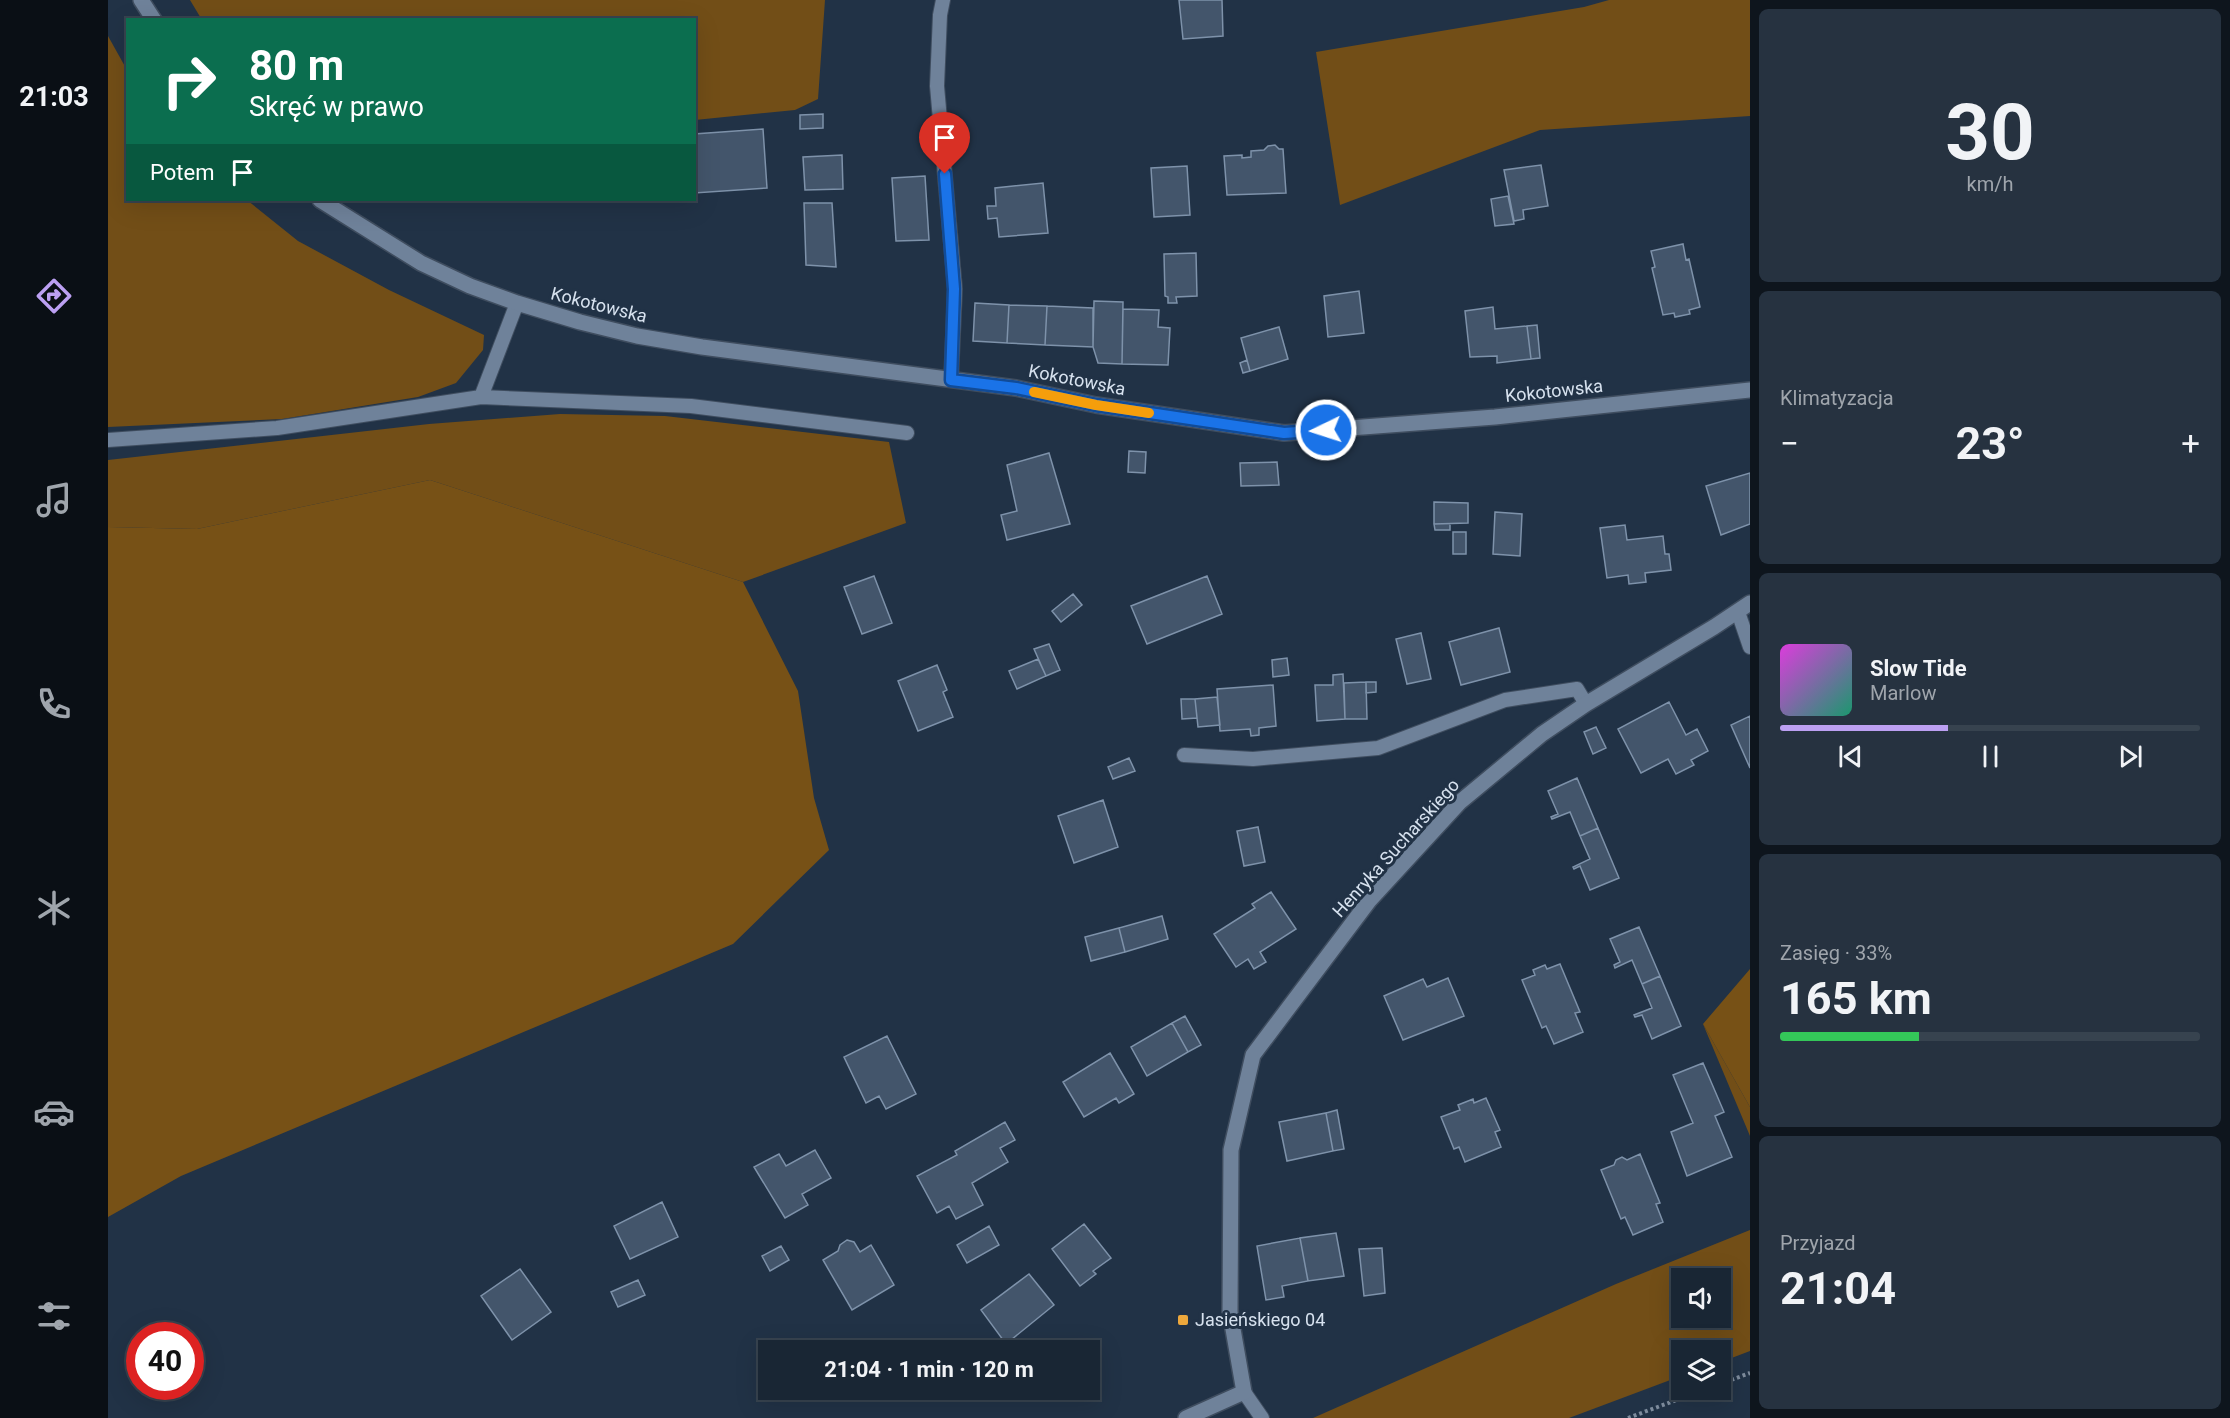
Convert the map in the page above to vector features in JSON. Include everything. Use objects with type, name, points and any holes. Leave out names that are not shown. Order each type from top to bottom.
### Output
[{"type":"street","points":[[141,0],[153,18]]},
{"type":"street","name":"Kokotowska","points":[[322,201],[421,263],[471,286],[580,322],[659,340],[1016,388],[1096,405],[1284,433],[1496,417],[1750,390]]},
{"type":"street","name":"Henryka Sucharskiego","points":[[1244,1392],[1230,1312],[1231,1150],[1253,1055],[1369,901],[1460,802],[1542,734],[1586,704],[1744,607]]},
{"type":"street","points":[[1186,1418],[1244,1392]]},
{"type":"lane","points":[[943,0],[940,15],[937,86],[954,289],[951,380]]},
{"type":"lane","points":[[481,397],[517,303]]},
{"type":"lane","points":[[108,440],[277,428],[481,397],[691,406],[907,433]]},
{"type":"lane","points":[[1744,607],[1750,647]]},
{"type":"lane","points":[[1184,755],[1253,759],[1378,748],[1505,700],[1577,689],[1586,704]]},
{"type":"lane","points":[[1244,1392],[1262,1418]]},
{"type":"path","points":[[1731,1380],[1750,1373]]},
{"type":"path","points":[[1628,1418],[1676,1400]]},
{"type":"shaded area","points":[[190,0],[825,0],[818,99],[795,110],[696,120],[696,18],[201,18]]},
{"type":"shaded area","points":[[1609,0],[1750,0],[1750,116],[1540,130],[1340,205],[1316,52],[1584,7]]},
{"type":"shaded area","points":[[108,36],[126,68],[126,201],[248,201],[298,241],[389,290],[484,335],[483,350],[456,383],[418,397],[282,419],[108,427]]},
{"type":"shaded area","points":[[560,414],[665,416],[889,442],[906,523],[743,582],[430,480],[197,529],[108,527],[108,460],[429,424]]},
{"type":"shaded area","points":[[430,480],[743,582],[798,691],[814,798],[829,850],[733,944],[181,1176],[108,1217],[108,527],[197,529]]},
{"type":"shaded area","points":[[1750,969],[1750,1107],[1703,1024]]},
{"type":"shaded area","points":[[1703,1024],[1750,1107],[1750,1136]]},
{"type":"shaded area","points":[[1750,1230],[1750,1351],[1731,1358],[1731,1340],[1671,1340],[1671,1380],[1569,1418],[1313,1418],[1616,1284]]},
{"type":"building","points":[[1179,0],[1222,0],[1223,36],[1183,39]]},
{"type":"building","points":[[823,114],[823,128],[800,129],[800,115]]},
{"type":"building","points":[[763,129],[767,188],[696,193],[696,134]]},
{"type":"building","points":[[1275,145],[1283,149],[1286,193],[1227,195],[1224,156],[1251,157],[1251,151],[1264,150],[1268,146]]},
{"type":"building","points":[[842,155],[843,189],[805,190],[803,157]]},
{"type":"building","points":[[1541,165],[1548,206],[1523,210],[1524,219],[1514,221],[1504,170]]},
{"type":"building","points":[[1187,166],[1190,215],[1154,217],[1151,168]]},
{"type":"building","points":[[925,176],[929,240],[896,241],[892,178]]},
{"type":"building","points":[[1043,183],[1048,233],[999,237],[997,218],[988,219],[987,206],[996,206],[995,188]]},
{"type":"building","points":[[1508,196],[1514,224],[1495,226],[1491,199]]},
{"type":"building","points":[[804,203],[832,203],[836,267],[806,265]]},
{"type":"building","points":[[1683,244],[1686,260],[1689,259],[1700,307],[1689,310],[1690,314],[1675,317],[1674,313],[1663,315],[1652,268],[1655,267],[1651,251]]},
{"type":"building","points":[[1196,253],[1197,296],[1176,297],[1177,303],[1168,303],[1168,297],[1165,296],[1164,254]]},
{"type":"building","points":[[1359,291],[1364,333],[1328,337],[1324,296]]},
{"type":"building","points":[[1094,301],[1123,302],[1122,364],[1098,363],[1093,347]]},
{"type":"building","points":[[975,303],[1009,305],[1007,343],[973,341]]},
{"type":"building","points":[[1009,305],[1047,306],[1045,345],[1007,343]]},
{"type":"building","points":[[1047,306],[1093,308],[1093,347],[1045,345]]},
{"type":"building","points":[[1493,307],[1495,329],[1527,326],[1531,359],[1497,363],[1497,356],[1470,357],[1465,311]]},
{"type":"building","points":[[1123,309],[1159,310],[1158,327],[1170,328],[1168,365],[1122,364]]},
{"type":"building","points":[[1537,325],[1540,358],[1531,359],[1527,326]]},
{"type":"building","points":[[1279,327],[1288,359],[1250,371],[1241,338]]},
{"type":"building","points":[[1247,360],[1250,371],[1243,373],[1240,363]]},
{"type":"building","points":[[1129,451],[1146,452],[1145,473],[1128,472]]},
{"type":"building","points":[[1049,453],[1070,524],[1007,540],[1001,515],[1017,511],[1007,465]]},
{"type":"building","points":[[1277,462],[1279,485],[1241,486],[1240,463]]},
{"type":"building","points":[[1750,473],[1750,524],[1721,535],[1706,486]]},
{"type":"building","points":[[1434,502],[1468,503],[1468,523],[1434,524]]},
{"type":"building","points":[[1495,512],[1522,514],[1520,556],[1493,554]]},
{"type":"building","points":[[1434,524],[1450,524],[1450,530],[1435,530]]},
{"type":"building","points":[[1625,525],[1627,540],[1663,536],[1665,554],[1669,554],[1671,570],[1645,573],[1646,582],[1629,584],[1628,575],[1607,578],[1600,528]]},
{"type":"building","points":[[1453,532],[1466,532],[1466,554],[1453,554]]},
{"type":"building","points":[[874,576],[892,623],[862,634],[844,587]]},
{"type":"building","points":[[1207,576],[1222,614],[1147,644],[1131,606]]},
{"type":"building","points":[[1073,594],[1082,605],[1061,622],[1052,611]]},
{"type":"building","points":[[1499,628],[1510,672],[1461,685],[1449,642]]},
{"type":"building","points":[[1421,633],[1431,679],[1407,684],[1396,639]]},
{"type":"building","points":[[1049,644],[1060,670],[1046,676],[1034,649]]},
{"type":"building","points":[[1287,658],[1289,675],[1273,677],[1272,660]]},
{"type":"building","points":[[1038,659],[1046,676],[1017,689],[1009,671]]},
{"type":"building","points":[[937,665],[947,690],[943,692],[953,717],[918,731],[898,681]]},
{"type":"building","points":[[1343,674],[1345,719],[1317,721],[1315,685],[1333,685],[1333,675]]},
{"type":"building","points":[[1366,682],[1376,682],[1376,692],[1366,693]]},
{"type":"building","points":[[1366,682],[1367,719],[1345,719],[1344,683]]},
{"type":"building","points":[[1273,685],[1276,726],[1259,728],[1259,735],[1251,736],[1250,729],[1220,731],[1217,689]]},
{"type":"building","points":[[1217,697],[1220,725],[1198,727],[1195,699]]},
{"type":"building","points":[[1181,699],[1195,699],[1197,718],[1182,719]]},
{"type":"building","points":[[1669,702],[1686,735],[1697,729],[1708,751],[1691,760],[1694,765],[1676,774],[1668,759],[1641,773],[1618,729]]},
{"type":"building","points":[[1750,716],[1750,768],[1731,725]]},
{"type":"building","points":[[1596,727],[1606,748],[1593,754],[1584,732]]},
{"type":"building","points":[[1129,758],[1135,771],[1113,779],[1108,767]]},
{"type":"building","points":[[1577,778],[1598,828],[1580,836],[1570,812],[1552,819],[1551,817],[1558,814],[1548,791]]},
{"type":"building","points":[[1103,800],[1118,847],[1074,863],[1058,816]]},
{"type":"building","points":[[1258,827],[1265,862],[1244,866],[1237,831]]},
{"type":"building","points":[[1598,828],[1619,878],[1590,890],[1580,866],[1574,869],[1573,867],[1590,859],[1580,836]]},
{"type":"building","points":[[1271,892],[1296,929],[1260,952],[1266,962],[1254,969],[1248,959],[1236,967],[1214,934],[1255,908],[1252,904]]},
{"type":"building","points":[[1162,916],[1168,939],[1125,952],[1119,928]]},
{"type":"building","points":[[1639,927],[1660,976],[1642,984],[1632,960],[1615,968],[1614,965],[1620,962],[1610,939]]},
{"type":"building","points":[[1119,928],[1125,952],[1091,961],[1085,937]]},
{"type":"building","points":[[1560,964],[1580,1012],[1575,1013],[1583,1032],[1554,1044],[1546,1026],[1542,1028],[1522,980],[1535,975],[1533,970],[1545,965],[1547,969]]},
{"type":"building","points":[[1660,976],[1681,1026],[1652,1039],[1642,1015],[1635,1017],[1634,1015],[1652,1008],[1642,984]]},
{"type":"building","points":[[1448,978],[1464,1016],[1403,1040],[1384,996],[1423,979],[1427,987]]},
{"type":"building","points":[[1185,1016],[1201,1045],[1188,1052],[1172,1023]]},
{"type":"building","points":[[1172,1023],[1188,1052],[1147,1076],[1131,1047]]},
{"type":"building","points":[[887,1036],[916,1094],[886,1109],[879,1096],[866,1103],[844,1057]]},
{"type":"building","points":[[1110,1053],[1134,1094],[1119,1103],[1116,1098],[1084,1117],[1063,1082]]},
{"type":"building","points":[[1703,1063],[1724,1112],[1715,1116],[1732,1157],[1687,1176],[1671,1132],[1693,1123],[1673,1075]]},
{"type":"building","points":[[1486,1098],[1500,1130],[1495,1132],[1501,1147],[1465,1162],[1459,1147],[1454,1149],[1441,1117],[1460,1110],[1458,1105],[1473,1099],[1474,1103]]},
{"type":"building","points":[[1337,1110],[1344,1149],[1333,1151],[1326,1113]]},
{"type":"building","points":[[1326,1113],[1333,1151],[1287,1161],[1279,1122]]},
{"type":"building","points":[[1005,1122],[1015,1140],[1000,1148],[1008,1162],[972,1183],[983,1205],[956,1219],[949,1206],[937,1213],[917,1176],[957,1155],[955,1151]]},
{"type":"building","points":[[815,1150],[831,1178],[802,1194],[808,1205],[785,1218],[754,1167],[779,1154],[786,1166]]},
{"type":"building","points":[[1640,1154],[1660,1203],[1656,1204],[1663,1222],[1633,1235],[1625,1217],[1621,1219],[1601,1170],[1614,1165],[1616,1160],[1622,1157],[1627,1160]]},
{"type":"building","points":[[662,1202],[678,1237],[630,1259],[614,1226]]},
{"type":"building","points":[[1084,1224],[1111,1258],[1093,1271],[1096,1274],[1080,1286],[1052,1249]]},
{"type":"building","points":[[989,1226],[999,1245],[967,1263],[957,1245]]},
{"type":"building","points":[[1336,1233],[1344,1276],[1308,1281],[1300,1238]]},
{"type":"building","points":[[1300,1238],[1308,1281],[1282,1286],[1284,1297],[1266,1300],[1257,1246]]},
{"type":"building","points":[[847,1240],[854,1242],[860,1252],[871,1245],[894,1285],[852,1310],[823,1260],[838,1251],[840,1245]]},
{"type":"building","points":[[781,1246],[789,1260],[770,1271],[762,1256]]},
{"type":"building","points":[[1382,1248],[1385,1293],[1364,1296],[1359,1249]]},
{"type":"building","points":[[520,1269],[551,1312],[512,1340],[481,1296]]},
{"type":"building","points":[[1029,1274],[1054,1305],[1011,1340],[1003,1340],[981,1310]]},
{"type":"building","points":[[638,1280],[645,1295],[618,1307],[611,1292]]},
{"type":"slow traffic","points":[[1034,392],[1149,413]]},
{"type":"place","name":"Jasieńskiego 04","points":[[1183,1320]]},
{"type":"route","points":[[945,174],[954,289],[951,380],[1016,388],[1096,405],[1284,433],[1326,430]]}]
